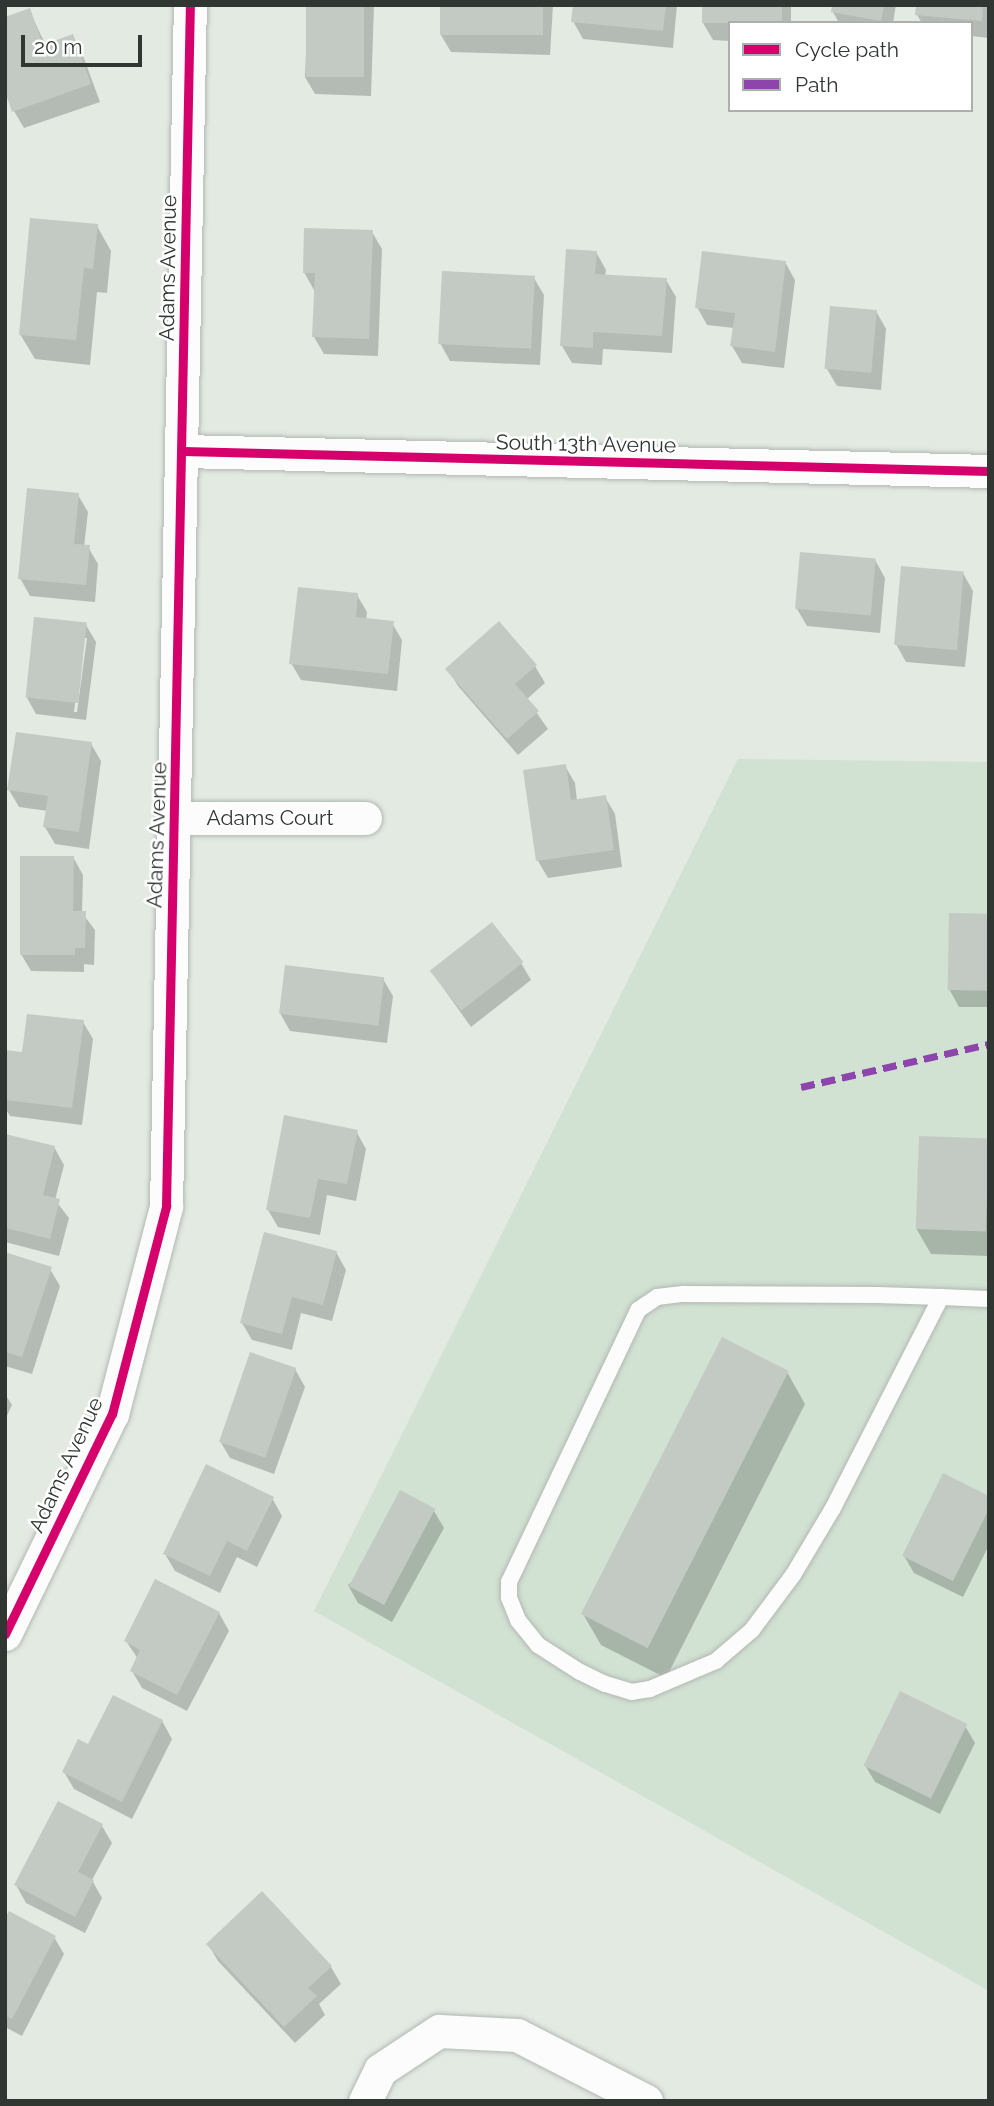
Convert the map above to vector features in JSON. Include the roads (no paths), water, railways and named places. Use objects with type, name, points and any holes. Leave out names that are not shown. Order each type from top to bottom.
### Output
[{"type":"street","name":"Adams Avenue","points":[[5,1634],[112,1415],[166,1206],[190,5]]},
{"type":"street","name":"South 13th Avenue","points":[[183,452],[989,471]]},
{"type":"street","name":"Adams Court","points":[[175,818],[365,818]]},
{"type":"street","points":[[365,2101],[380,2070],[439,2031],[517,2035],[646,2101]]},
{"type":"lane","points":[[941,1297],[833,1508],[793,1575],[752,1630],[716,1661],[650,1689],[632,1692],[605,1684],[538,1645],[517,1620],[509,1598],[509,1582],[638,1310],[657,1297],[683,1294],[941,1297],[989,1299]]}]
